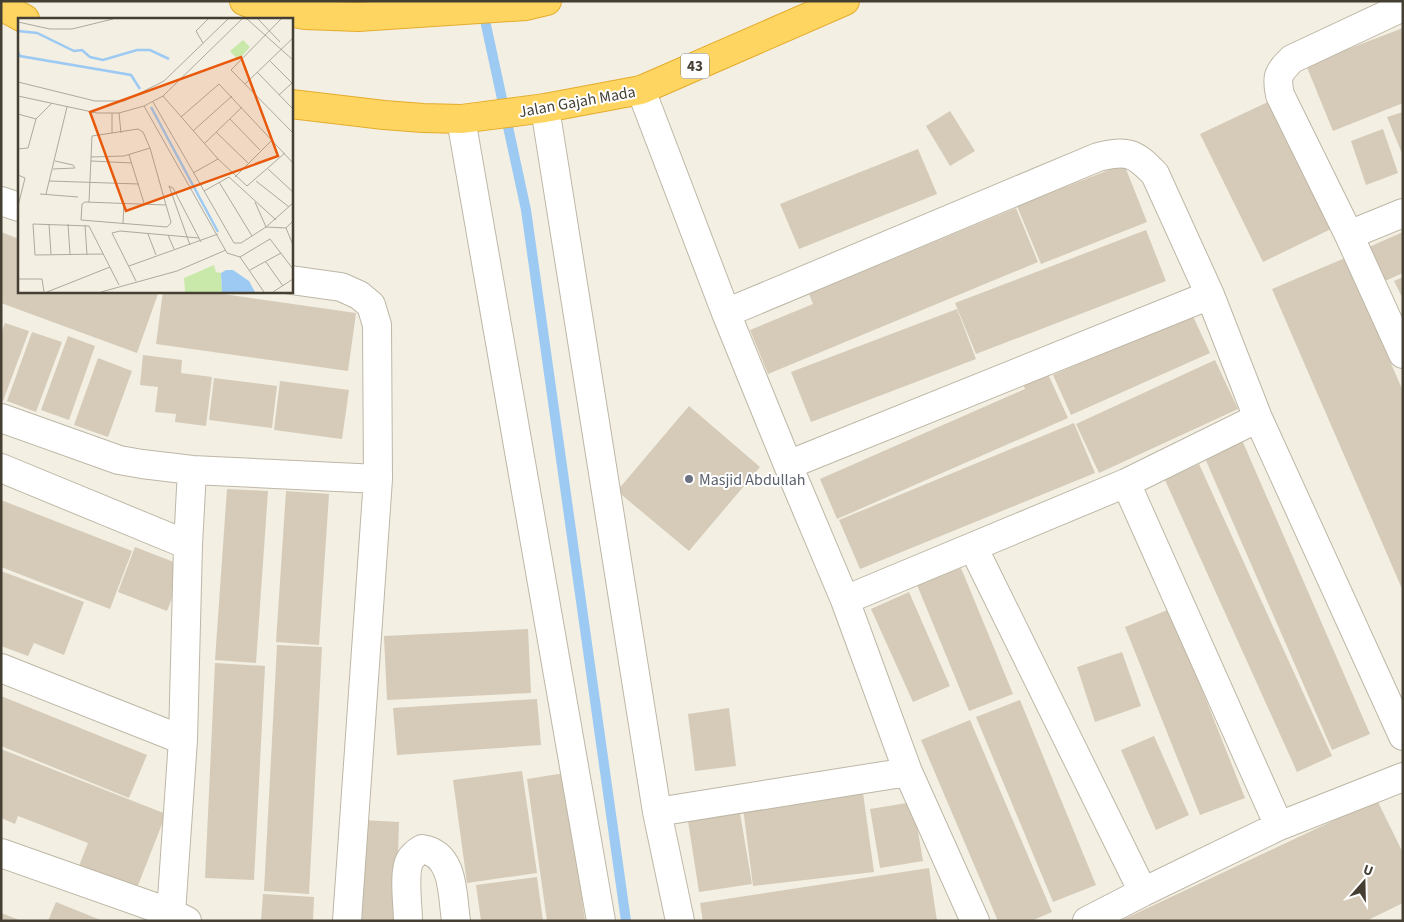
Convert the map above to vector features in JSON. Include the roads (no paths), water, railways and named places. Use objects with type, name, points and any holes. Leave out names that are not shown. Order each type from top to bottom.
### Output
[{"type":"highway","points":[[244,1],[259,6],[305,15],[358,18],[536,4]]},
{"type":"highway","name":"Jalan Gajah Mada","points":[[292,104],[423,118],[474,117],[541,108],[641,90],[845,1]]},
{"type":"highway","points":[[1,6],[23,18]]},
{"type":"street","points":[[1403,7],[1292,59],[1283,68],[1277,80],[1280,95],[1349,235],[1403,354]]},
{"type":"street","points":[[641,90],[726,313],[845,600],[908,772],[975,921]]},
{"type":"street","points":[[541,108],[657,812],[680,921]]},
{"type":"street","points":[[474,117],[601,921]]},
{"type":"street","points":[[726,313],[1098,156],[1116,152],[1127,153],[1142,161],[1155,174],[1210,295],[1258,418],[1403,736]]},
{"type":"street","points":[[1,201],[18,208]]},
{"type":"street","points":[[1349,235],[1403,212]]},
{"type":"street","points":[[292,280],[341,287],[359,295],[371,305],[377,325],[378,479],[347,921]]},
{"type":"street","points":[[788,465],[1210,295]]},
{"type":"street","points":[[1,418],[119,460],[142,464],[192,470],[378,479]]},
{"type":"street","points":[[845,600],[1126,483],[1258,418]]},
{"type":"street","points":[[1,468],[188,545]]},
{"type":"street","points":[[3,858],[179,917],[188,545],[192,470]]},
{"type":"street","points":[[1126,483],[1279,826]]},
{"type":"street","points":[[973,547],[1143,892]]},
{"type":"street","points":[[1,668],[183,740]]},
{"type":"street","points":[[657,812],[908,772]]},
{"type":"street","points":[[1088,921],[1279,826],[1403,777]]},
{"type":"street","points":[[408,921],[407,872],[409,861],[414,854],[422,849],[430,850],[438,855],[449,872],[456,921]]},
{"type":"waterway","points":[[483,11],[526,210],[626,921]]},
{"type":"place","name":"Masjid Abdullah","points":[[689,479]]}]
